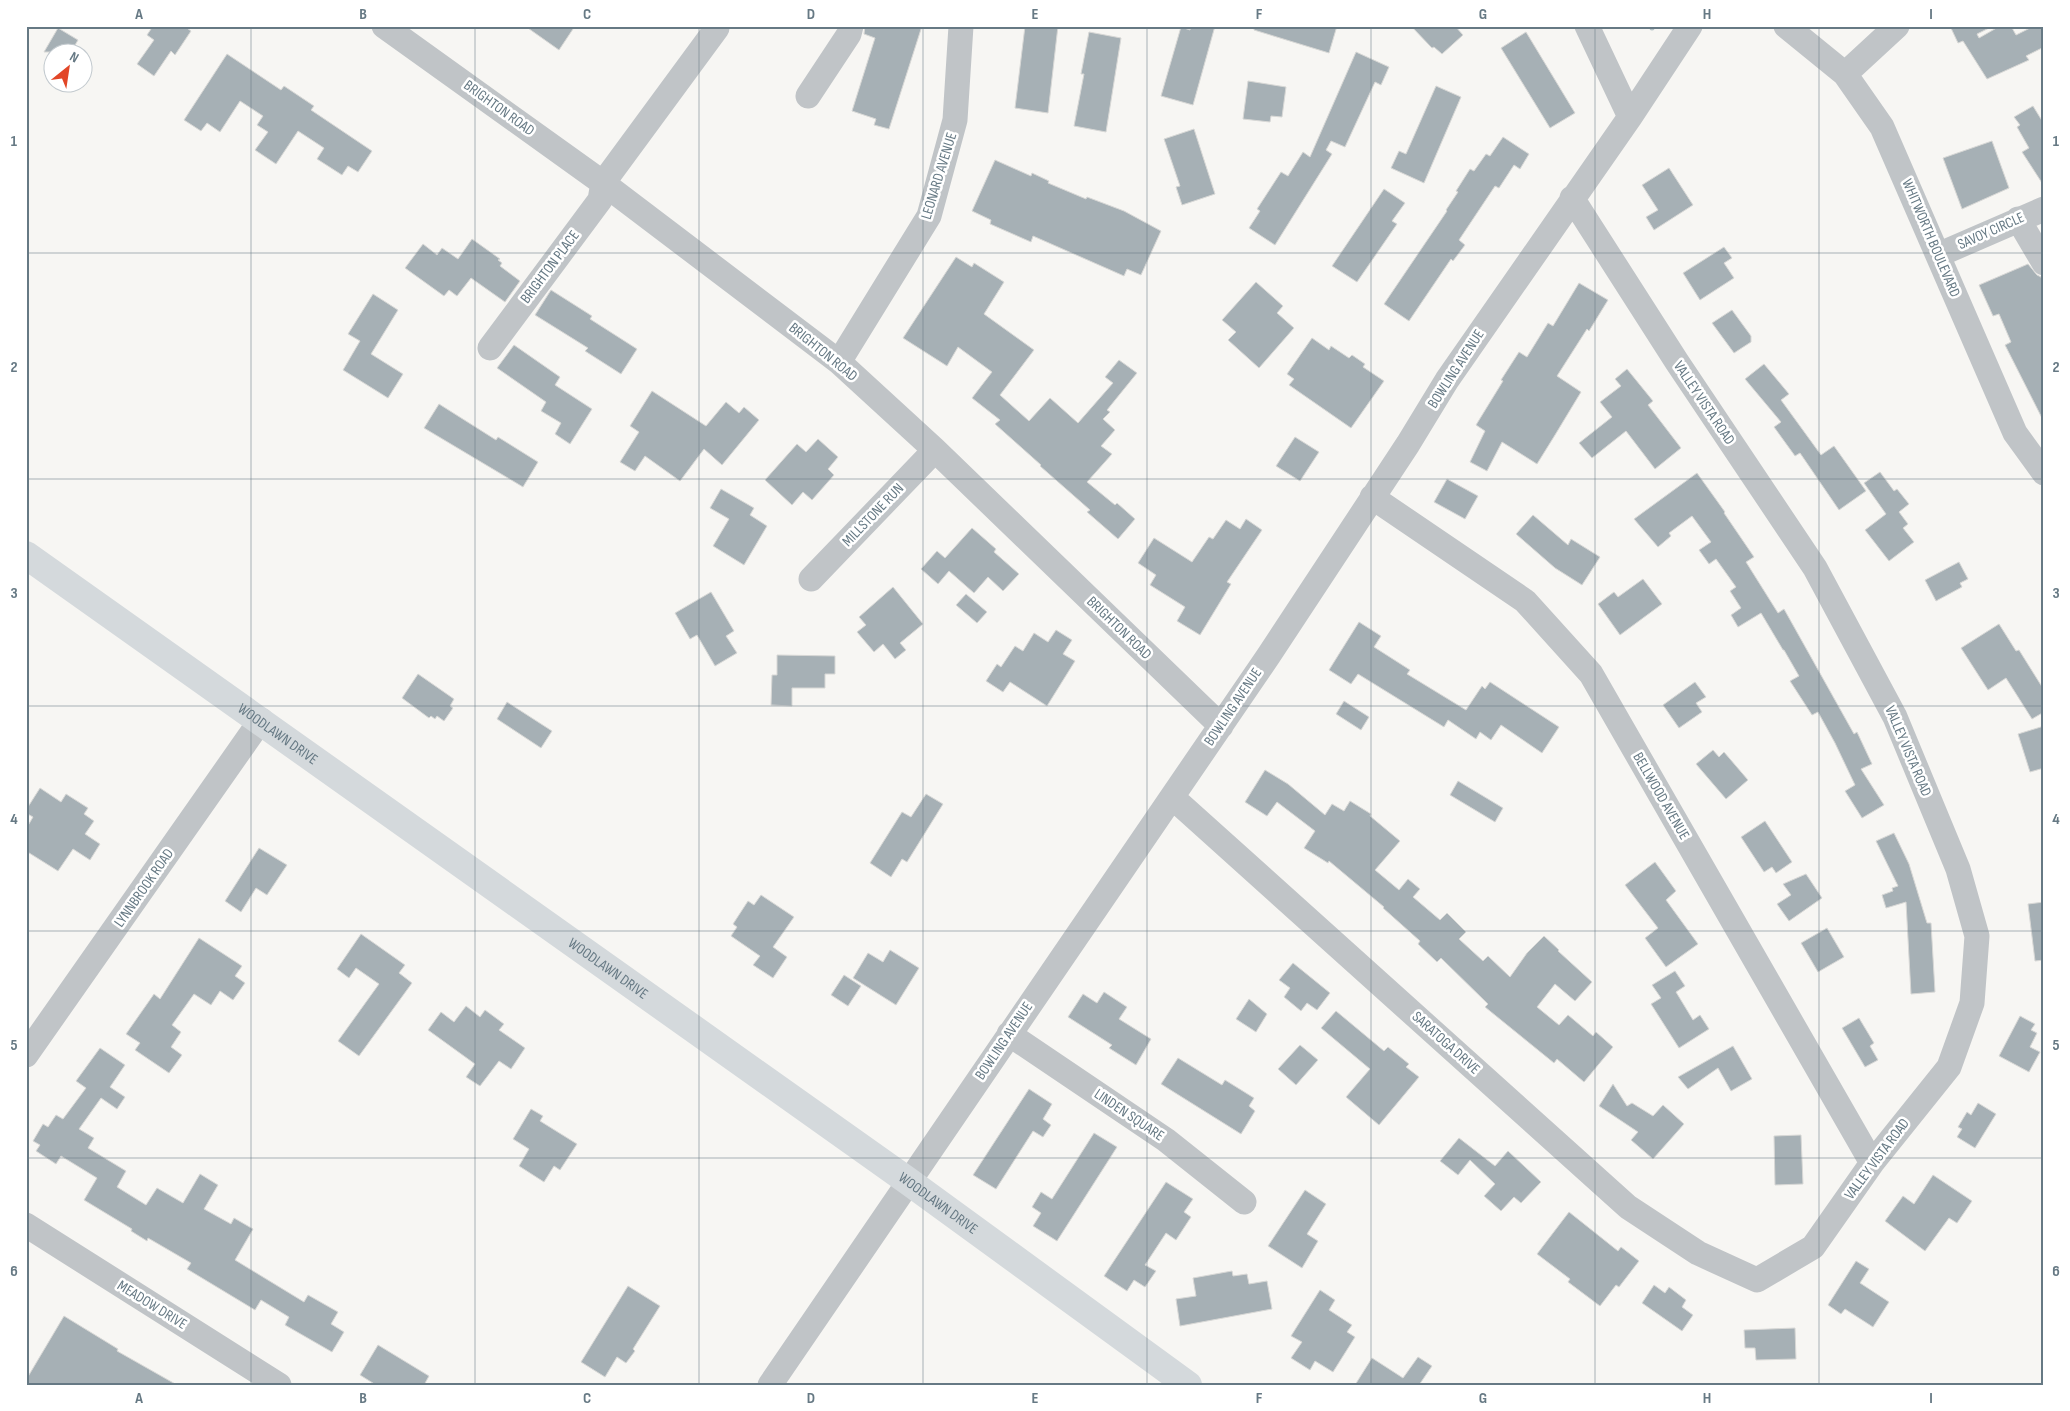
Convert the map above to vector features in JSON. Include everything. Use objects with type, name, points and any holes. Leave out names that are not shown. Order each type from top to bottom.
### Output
[{"type":"main road","name":"WOODLAWN DRIVE","points":[[26,555],[908,1181],[1188,1385]]},
{"type":"street","name":"BRIGHTON ROAD","points":[[384,26],[603,183],[839,362],[935,450],[1221,726]]},
{"type":"street","points":[[808,96],[848,34],[851,26]]},
{"type":"street","name":"LEONARD AVENUE","points":[[839,362],[929,216],[956,120],[961,26]]},
{"type":"street","points":[[1587,26],[1630,117]]},
{"type":"street","name":"BOWLING AVENUE","points":[[770,1385],[1221,726],[1408,444],[1447,380],[1630,117],[1690,26]]},
{"type":"street","name":"WHITWORTH BOULEVARD","points":[[1786,26],[1845,74],[1882,127],[2015,434],[2044,473]]},
{"type":"street","points":[[1845,74],[1897,26]]},
{"type":"street","name":"BRIGHTON PLACE","points":[[490,348],[600,200],[603,183],[717,28]]},
{"type":"street","name":"VALLEY VISTA ROAD","points":[[1572,198],[1677,362],[1815,568],[1895,717],[1958,869],[1977,936],[1972,1003],[1949,1067],[1872,1163],[1813,1247],[1757,1280],[1734,1270]]},
{"type":"street","name":"SAVOY CIRCLE","points":[[1938,255],[2044,209]]},
{"type":"street","points":[[2018,219],[2044,263]]},
{"type":"street","name":"MILLSTONE RUN","points":[[811,579],[935,450]]},
{"type":"street","name":"BELLWOOD AVENUE","points":[[1372,497],[1525,601],[1591,674],[1872,1163]]},
{"type":"street","name":"LYNNBROOK ROAD","points":[[26,1055],[261,720]]},
{"type":"street","name":"SARATOGA DRIVE","points":[[1172,797],[1628,1207],[1698,1254],[1734,1270]]},
{"type":"street","name":"LINDEN SQUARE","points":[[1009,1034],[1166,1140],[1244,1202]]},
{"type":"street","name":"MEADOW DRIVE","points":[[26,1225],[279,1385]]},
{"type":"building","points":[[153,26],[184,26],[191,31],[175,55],[171,51],[154,76],[137,64],[154,40],[147,35]]},
{"type":"building","points":[[525,26],[575,26],[559,50]]},
{"type":"building","points":[[865,26],[922,26],[889,129],[874,125],[876,119],[852,111],[875,38],[864,34]]},
{"type":"building","points":[[1025,26],[1058,26],[1048,113],[1015,108]]},
{"type":"building","points":[[1191,26],[1215,26],[1193,105],[1161,96],[1181,27],[1190,30]]},
{"type":"building","points":[[1254,26],[1337,26],[1329,53],[1254,30]]},
{"type":"building","points":[[1411,26],[1455,26],[1463,35],[1442,54],[1434,47],[1432,48]]},
{"type":"building","points":[[1950,26],[1993,26],[1977,34],[1979,38],[2000,26],[2011,26],[2016,35],[2034,26],[2044,26],[2044,47],[2026,56],[2029,60],[1987,79],[1963,41],[1958,43]]},
{"type":"building","points":[[58,28],[78,40],[77,42],[50,42]]},
{"type":"building","points":[[1089,32],[1121,38],[1106,132],[1074,126],[1084,74],[1081,74]]},
{"type":"building","points":[[1526,32],[1575,113],[1550,128],[1501,48]]},
{"type":"building","points":[[1356,52],[1389,67],[1381,85],[1375,82],[1345,147],[1331,141],[1326,150],[1332,154],[1275,245],[1249,228],[1260,211],[1257,209],[1281,172],[1288,176],[1303,152],[1310,157]]},
{"type":"building","points":[[227,54],[281,90],[284,86],[314,106],[311,110],[372,151],[358,172],[348,166],[342,175],[317,159],[324,148],[298,131],[276,164],[255,150],[268,132],[257,125],[263,116],[240,101],[220,132],[207,123],[201,131],[184,120]]},
{"type":"building","points":[[1248,81],[1286,87],[1282,117],[1271,116],[1270,122],[1243,119]]},
{"type":"building","points":[[1436,86],[1461,97],[1424,183],[1391,168],[1399,151],[1406,154]]},
{"type":"building","points":[[2033,106],[2044,124],[2044,186],[2022,152],[2029,148],[2017,127],[2020,125],[2014,117]]},
{"type":"building","points":[[1194,129],[1215,194],[1182,205],[1176,187],[1180,186],[1164,139]]},
{"type":"building","points":[[1503,137],[1529,154],[1520,169],[1514,165],[1499,188],[1495,186],[1459,240],[1465,245],[1453,261],[1451,259],[1409,321],[1384,304],[1447,211],[1458,192],[1456,191],[1470,169],[1474,171],[1486,154],[1490,156]]},
{"type":"building","points":[[1992,141],[2009,188],[1962,209],[1943,158]]},
{"type":"building","points":[[995,160],[1031,176],[1032,173],[1049,181],[1048,183],[1086,199],[1087,197],[1124,211],[1161,231],[1141,275],[1127,269],[1124,276],[1033,236],[1031,242],[990,224],[991,220],[972,211]]},
{"type":"building","points":[[1669,168],[1693,205],[1654,230],[1646,217],[1658,210],[1642,185]]},
{"type":"building","points":[[1384,189],[1405,203],[1392,221],[1397,224],[1357,282],[1332,266]]},
{"type":"building","points":[[472,239],[500,259],[498,260],[502,263],[500,266],[520,281],[505,302],[471,278],[457,296],[449,290],[444,296],[405,268],[423,244],[437,255],[442,248],[458,259]]},
{"type":"building","points":[[1724,247],[1732,258],[1724,263],[1734,278],[1700,300],[1683,273]]},
{"type":"building","points":[[956,257],[972,267],[974,263],[1004,282],[984,314],[1034,350],[1000,395],[1029,421],[1050,398],[1078,423],[1113,383],[1105,377],[1119,360],[1137,373],[1107,410],[1110,412],[1103,419],[1115,430],[1101,446],[1112,454],[1087,482],[1115,505],[1117,503],[1135,519],[1118,539],[1087,512],[1090,510],[995,424],[1000,420],[972,398],[992,372],[958,347],[947,366],[903,338]]},
{"type":"building","points":[[2028,264],[2041,277],[2044,283],[2044,422],[2005,345],[2011,342],[1999,314],[1993,316],[1979,285]]},
{"type":"building","points":[[1256,282],[1283,306],[1277,313],[1294,328],[1259,368],[1228,340],[1236,332],[1222,320]]},
{"type":"building","points":[[1579,283],[1608,300],[1557,376],[1581,392],[1555,435],[1537,464],[1502,442],[1487,471],[1470,462],[1485,431],[1476,425],[1503,381],[1501,380],[1519,352],[1527,357],[1548,323],[1553,326]]},
{"type":"building","points":[[551,290],[592,316],[590,319],[637,349],[621,374],[585,351],[588,348],[535,315]]},
{"type":"building","points":[[373,294],[398,310],[371,354],[403,374],[388,398],[343,370],[360,341],[348,334]]},
{"type":"building","points":[[1732,310],[1751,336],[1751,342],[1734,353],[1712,323]]},
{"type":"building","points":[[1312,338],[1329,350],[1331,346],[1349,358],[1352,355],[1365,364],[1363,367],[1384,381],[1351,428],[1289,385],[1294,379],[1287,374]]},
{"type":"building","points":[[514,345],[560,377],[555,385],[592,409],[570,444],[555,434],[561,423],[541,411],[546,402],[497,368]]},
{"type":"building","points":[[1764,364],[1789,394],[1781,400],[1821,455],[1834,446],[1866,491],[1839,510],[1800,453],[1795,456],[1774,427],[1781,422],[1745,379]]},
{"type":"building","points":[[1627,369],[1653,401],[1648,405],[1681,448],[1655,469],[1626,431],[1592,458],[1579,443],[1612,417],[1600,402],[1621,386],[1615,379]]},
{"type":"building","points":[[652,391],[706,426],[726,402],[739,413],[744,407],[759,420],[722,465],[704,449],[680,481],[645,456],[635,471],[620,462],[639,432],[630,426]]},
{"type":"building","points":[[439,404],[496,440],[498,437],[538,462],[523,487],[424,428]]},
{"type":"building","points":[[1295,437],[1319,452],[1300,481],[1276,466]]},
{"type":"building","points":[[818,439],[838,457],[828,469],[834,475],[812,500],[803,492],[792,505],[765,480],[797,444],[806,452]]},
{"type":"building","points":[[1880,472],[1894,491],[1897,489],[1909,504],[1899,512],[1908,524],[1903,528],[1914,542],[1889,561],[1865,530],[1886,514],[1864,483]]},
{"type":"building","points":[[1697,473],[1754,557],[1746,562],[1778,613],[1784,609],[1854,734],[1857,732],[1872,764],[1861,769],[1884,805],[1862,818],[1845,791],[1855,785],[1835,743],[1818,712],[1812,715],[1790,681],[1799,676],[1761,613],[1738,627],[1731,615],[1741,608],[1730,591],[1736,587],[1716,559],[1709,564],[1699,550],[1711,542],[1692,516],[1669,533],[1671,536],[1658,547],[1634,519]]},
{"type":"building","points":[[1447,479],[1478,496],[1465,519],[1434,502]]},
{"type":"building","points":[[721,489],[754,508],[750,515],[767,526],[744,565],[713,546],[729,519],[710,508]]},
{"type":"building","points":[[1533,515],[1568,545],[1571,539],[1600,557],[1582,585],[1555,568],[1516,534]]},
{"type":"building","points":[[1246,519],[1262,530],[1227,582],[1231,584],[1200,635],[1177,621],[1185,607],[1150,585],[1156,575],[1138,563],[1154,538],[1192,562],[1209,537],[1213,539],[1226,520],[1240,529]]},
{"type":"building","points":[[972,528],[996,549],[994,552],[1019,574],[1003,591],[988,577],[974,593],[949,571],[938,584],[921,569],[937,551],[945,558]]},
{"type":"building","points":[[1959,562],[1968,579],[1960,583],[1962,587],[1936,601],[1925,580]]},
{"type":"building","points":[[1643,579],[1662,604],[1620,635],[1598,604],[1614,592],[1618,597]]},
{"type":"building","points":[[893,587],[923,624],[900,643],[906,650],[895,659],[883,644],[874,652],[857,632],[866,625],[859,617]]},
{"type":"building","points":[[711,592],[734,631],[726,636],[737,653],[715,666],[697,635],[690,639],[675,613]]},
{"type":"building","points":[[966,594],[987,612],[977,623],[956,605]]},
{"type":"building","points":[[1359,622],[1381,636],[1374,647],[1410,670],[1407,674],[1466,710],[1482,686],[1485,689],[1490,682],[1559,727],[1542,753],[1501,725],[1491,740],[1480,732],[1476,739],[1448,720],[1444,727],[1358,674],[1351,684],[1329,670]]},
{"type":"building","points":[[1999,624],[2016,651],[2019,650],[2044,690],[2044,712],[2032,719],[2006,678],[1988,690],[1961,648]]},
{"type":"building","points":[[1056,630],[1072,640],[1063,654],[1075,661],[1047,706],[1010,682],[1003,692],[986,681],[997,664],[1001,667],[1015,646],[1023,651],[1034,633],[1048,642]]},
{"type":"building","points":[[777,655],[835,656],[835,674],[825,674],[825,688],[792,688],[792,706],[771,705],[772,675],[777,675]]},
{"type":"building","points":[[418,674],[454,699],[450,706],[453,708],[444,721],[437,716],[435,719],[431,716],[429,718],[402,698]]},
{"type":"building","points":[[1695,682],[1706,697],[1696,703],[1702,712],[1679,728],[1663,705]]},
{"type":"building","points":[[1344,701],[1369,717],[1361,730],[1336,714]]},
{"type":"building","points":[[507,702],[552,731],[541,748],[497,719]]},
{"type":"building","points":[[2044,726],[2044,768],[2030,772],[2018,734]]},
{"type":"building","points":[[1713,750],[1719,757],[1724,752],[1748,780],[1726,799],[1696,764]]},
{"type":"building","points":[[1265,770],[1288,784],[1325,815],[1332,804],[1344,811],[1350,801],[1371,814],[1370,816],[1400,841],[1375,870],[1399,890],[1408,879],[1420,889],[1413,897],[1440,920],[1447,913],[1466,932],[1459,939],[1483,961],[1488,956],[1510,977],[1527,953],[1544,936],[1592,982],[1575,1001],[1555,984],[1537,1007],[1559,1025],[1568,1015],[1593,1036],[1596,1032],[1613,1047],[1584,1082],[1557,1059],[1554,1063],[1485,1007],[1488,1004],[1441,958],[1437,962],[1418,944],[1420,941],[1384,907],[1329,861],[1328,863],[1304,848],[1315,831],[1277,802],[1267,816],[1245,802]]},
{"type":"building","points":[[1458,781],[1503,808],[1495,822],[1450,795]]},
{"type":"building","points":[[40,788],[61,802],[66,794],[88,808],[84,814],[94,821],[85,834],[100,844],[90,860],[73,849],[58,871],[26,851],[26,829],[33,817],[26,813],[26,810]]},
{"type":"building","points":[[926,794],[943,804],[907,862],[902,859],[891,877],[870,863],[902,812],[911,817]]},
{"type":"building","points":[[1765,821],[1792,862],[1776,873],[1772,867],[1764,872],[1741,837]]},
{"type":"building","points":[[1894,833],[1909,864],[1927,923],[1931,923],[1935,992],[1911,994],[1906,902],[1886,908],[1882,895],[1893,891],[1892,888],[1898,886],[1876,841]]},
{"type":"building","points":[[259,848],[287,865],[267,895],[256,888],[241,912],[225,901]]},
{"type":"building","points":[[1655,862],[1676,891],[1666,900],[1698,944],[1666,967],[1645,938],[1658,928],[1625,885]]},
{"type":"building","points":[[1806,874],[1822,898],[1789,921],[1777,904],[1791,895],[1783,884]]},
{"type":"building","points":[[761,895],[794,917],[773,947],[787,957],[773,978],[753,965],[760,956],[731,936],[737,927],[733,924],[748,901],[754,905]]},
{"type":"building","points":[[2044,902],[2044,960],[2035,961],[2028,904]]},
{"type":"building","points":[[1827,928],[1844,957],[1818,972],[1801,943]]},
{"type":"building","points":[[361,934],[405,965],[399,973],[412,983],[359,1056],[338,1041],[379,984],[356,968],[349,978],[337,969]]},
{"type":"building","points":[[199,938],[242,966],[235,976],[245,983],[233,1000],[220,991],[211,1005],[194,994],[172,1025],[181,1032],[171,1047],[182,1055],[169,1073],[135,1050],[140,1043],[126,1034],[154,994],[160,999]]},
{"type":"building","points":[[890,950],[919,968],[896,1005],[853,978],[868,953],[883,962]]},
{"type":"building","points":[[1293,963],[1330,993],[1317,1010],[1307,1003],[1301,1011],[1284,997],[1290,988],[1279,980]]},
{"type":"building","points":[[1675,971],[1685,986],[1676,992],[1693,1020],[1700,1015],[1709,1029],[1679,1048],[1651,1004],[1661,998],[1652,985]]},
{"type":"building","points":[[844,975],[861,986],[848,1006],[831,995]]},
{"type":"building","points":[[1104,992],[1127,1007],[1119,1019],[1151,1039],[1136,1065],[1109,1048],[1112,1045],[1068,1017],[1083,994],[1097,1003]]},
{"type":"building","points":[[1249,999],[1267,1014],[1256,1032],[1236,1019]]},
{"type":"building","points":[[466,1006],[480,1017],[485,1010],[504,1024],[499,1030],[525,1048],[511,1069],[499,1061],[480,1086],[466,1077],[475,1064],[428,1030],[441,1012],[454,1022]]},
{"type":"building","points":[[1336,1011],[1384,1051],[1388,1047],[1409,1064],[1406,1067],[1419,1077],[1379,1125],[1346,1097],[1370,1069],[1321,1028]]},
{"type":"building","points":[[2020,1016],[2035,1024],[2031,1030],[2037,1033],[2030,1047],[2040,1052],[2029,1072],[1999,1056]]},
{"type":"building","points":[[1859,1018],[1874,1043],[1870,1046],[1878,1060],[1865,1067],[1842,1028]]},
{"type":"building","points":[[1300,1045],[1318,1060],[1296,1085],[1278,1069]]},
{"type":"building","points":[[1733,1046],[1752,1079],[1731,1091],[1718,1068],[1688,1089],[1678,1077]]},
{"type":"building","points":[[100,1048],[125,1065],[110,1087],[125,1097],[117,1109],[101,1098],[79,1129],[94,1138],[88,1148],[126,1171],[117,1187],[146,1205],[157,1188],[183,1203],[200,1174],[218,1185],[204,1209],[231,1224],[234,1218],[253,1229],[235,1260],[304,1302],[308,1295],[338,1312],[331,1324],[344,1332],[332,1352],[285,1325],[289,1317],[261,1300],[255,1310],[187,1269],[191,1263],[148,1238],[147,1241],[131,1231],[132,1229],[84,1200],[97,1178],[61,1156],[56,1164],[36,1151],[40,1145],[33,1141],[43,1124],[48,1127],[56,1115],[63,1119],[86,1088],[76,1081]]},
{"type":"building","points":[[1178,1058],[1222,1085],[1225,1080],[1254,1098],[1249,1106],[1255,1111],[1241,1134],[1161,1084]]},
{"type":"building","points":[[1613,1084],[1627,1106],[1632,1103],[1653,1116],[1663,1105],[1684,1124],[1653,1159],[1631,1140],[1638,1132],[1599,1106]]},
{"type":"building","points":[[1029,1089],[1052,1104],[1043,1119],[1051,1125],[1043,1137],[1033,1131],[996,1189],[973,1175]]},
{"type":"building","points":[[1978,1103],[1996,1114],[1975,1148],[1957,1137],[1962,1129],[1958,1127],[1967,1112],[1971,1115]]},
{"type":"building","points":[[531,1109],[543,1116],[540,1121],[577,1144],[560,1170],[554,1166],[544,1182],[519,1166],[529,1149],[513,1139]]},
{"type":"building","points":[[1094,1133],[1117,1147],[1057,1241],[1033,1226],[1041,1213],[1032,1207],[1041,1192],[1052,1199]]},
{"type":"building","points":[[1801,1135],[1803,1184],[1775,1185],[1774,1136]]},
{"type":"building","points":[[1459,1138],[1495,1166],[1508,1151],[1541,1182],[1521,1203],[1514,1197],[1501,1211],[1484,1196],[1495,1184],[1470,1160],[1458,1175],[1440,1161]]},
{"type":"building","points":[[1933,1175],[1972,1201],[1957,1223],[1949,1218],[1925,1251],[1885,1221],[1903,1196],[1914,1204]]},
{"type":"building","points":[[1166,1182],[1193,1199],[1184,1212],[1191,1217],[1176,1240],[1166,1233],[1145,1265],[1156,1271],[1145,1287],[1134,1280],[1127,1291],[1104,1276]]},
{"type":"building","points":[[1305,1190],[1326,1204],[1307,1234],[1318,1241],[1302,1268],[1268,1246]]},
{"type":"building","points":[[1569,1212],[1618,1251],[1621,1247],[1639,1261],[1619,1287],[1616,1285],[1600,1306],[1568,1282],[1570,1279],[1537,1254]]},
{"type":"building","points":[[1856,1261],[1869,1269],[1860,1283],[1889,1302],[1873,1327],[1845,1309],[1841,1314],[1828,1305]]},
{"type":"building","points":[[1232,1271],[1233,1276],[1247,1274],[1249,1284],[1267,1281],[1272,1309],[1180,1326],[1176,1299],[1196,1296],[1193,1278]]},
{"type":"building","points":[[1654,1285],[1665,1293],[1669,1287],[1686,1300],[1682,1307],[1693,1315],[1682,1331],[1642,1303]]},
{"type":"building","points":[[628,1286],[660,1306],[633,1349],[635,1351],[626,1363],[617,1357],[605,1377],[581,1362]]},
{"type":"building","points":[[1320,1290],[1335,1300],[1329,1310],[1352,1325],[1347,1332],[1355,1337],[1333,1372],[1315,1361],[1310,1370],[1291,1358],[1302,1342],[1291,1336]]},
{"type":"building","points":[[64,1316],[118,1349],[117,1351],[177,1385],[26,1385],[26,1380]]},
{"type":"building","points":[[1795,1328],[1796,1359],[1756,1360],[1755,1348],[1745,1348],[1744,1330]]},
{"type":"building","points":[[378,1345],[429,1376],[424,1385],[376,1385],[360,1375]]},
{"type":"building","points":[[1418,1357],[1432,1366],[1419,1385],[1355,1385],[1372,1358],[1403,1378]]}]
